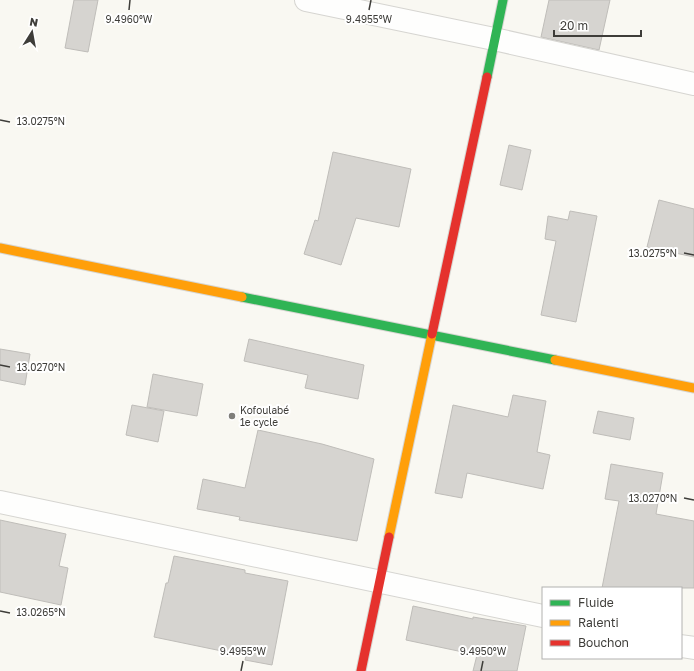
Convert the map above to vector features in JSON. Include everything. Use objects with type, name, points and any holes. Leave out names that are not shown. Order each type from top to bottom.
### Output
[{"type":"street","points":[[306,0],[494,39],[694,84]]},
{"type":"street","points":[[361,671],[503,0]]},
{"type":"street","points":[[0,248],[694,388]]},
{"type":"street","points":[[0,502],[542,616]]},
{"type":"street","points":[[682,646],[694,648]]},
{"type":"building","points":[[74,0],[98,0],[88,52],[65,48]]},
{"type":"building","points":[[549,0],[610,0],[599,50],[541,37]]},
{"type":"building","points":[[509,145],[531,150],[522,190],[500,185]]},
{"type":"building","points":[[333,152],[411,169],[399,227],[356,218],[341,265],[304,254],[315,220],[318,221]]},
{"type":"building","points":[[659,200],[694,209],[694,257],[647,247]]},
{"type":"building","points":[[570,211],[597,216],[576,322],[541,315],[556,241],[545,239],[548,216],[568,220]]},
{"type":"building","points":[[249,339],[364,365],[358,399],[305,388],[308,375],[244,361]]},
{"type":"building","points":[[0,349],[30,354],[25,385],[0,380]]},
{"type":"building","points":[[153,374],[203,384],[197,416],[147,407]]},
{"type":"building","points":[[513,395],[546,401],[537,452],[550,455],[543,489],[467,473],[462,498],[435,493],[453,405],[508,417]]},
{"type":"building","points":[[132,405],[164,411],[158,442],[126,435]]},
{"type":"building","points":[[598,411],[634,418],[630,440],[593,433]]},
{"type":"building","points":[[258,430],[322,444],[374,459],[357,541],[239,520],[240,517],[197,509],[203,479],[245,488]]},
{"type":"building","points":[[611,464],[663,473],[656,514],[694,521],[694,588],[602,587],[619,501],[605,499]]},
{"type":"building","points":[[0,520],[66,534],[59,566],[68,568],[61,605],[0,592]]},
{"type":"building","points":[[174,556],[245,570],[245,573],[288,581],[272,665],[245,660],[246,656],[154,637],[166,583],[168,583]]},
{"type":"building","points":[[413,606],[473,619],[473,617],[526,626],[517,671],[473,671],[477,655],[406,640]]},
{"type":"traffic: fast","points":[[487,77],[503,0]]},
{"type":"traffic: fast","points":[[242,297],[555,360]]},
{"type":"traffic: slow","points":[[0,248],[242,297]]},
{"type":"traffic: slow","points":[[389,537],[432,334]]},
{"type":"traffic: slow","points":[[555,360],[694,388]]},
{"type":"traffic: jam","points":[[432,334],[487,77]]},
{"type":"traffic: jam","points":[[361,671],[389,537]]},
{"type":"place","name":"Kofoulabé 1e cycle","points":[[232,416]]}]
